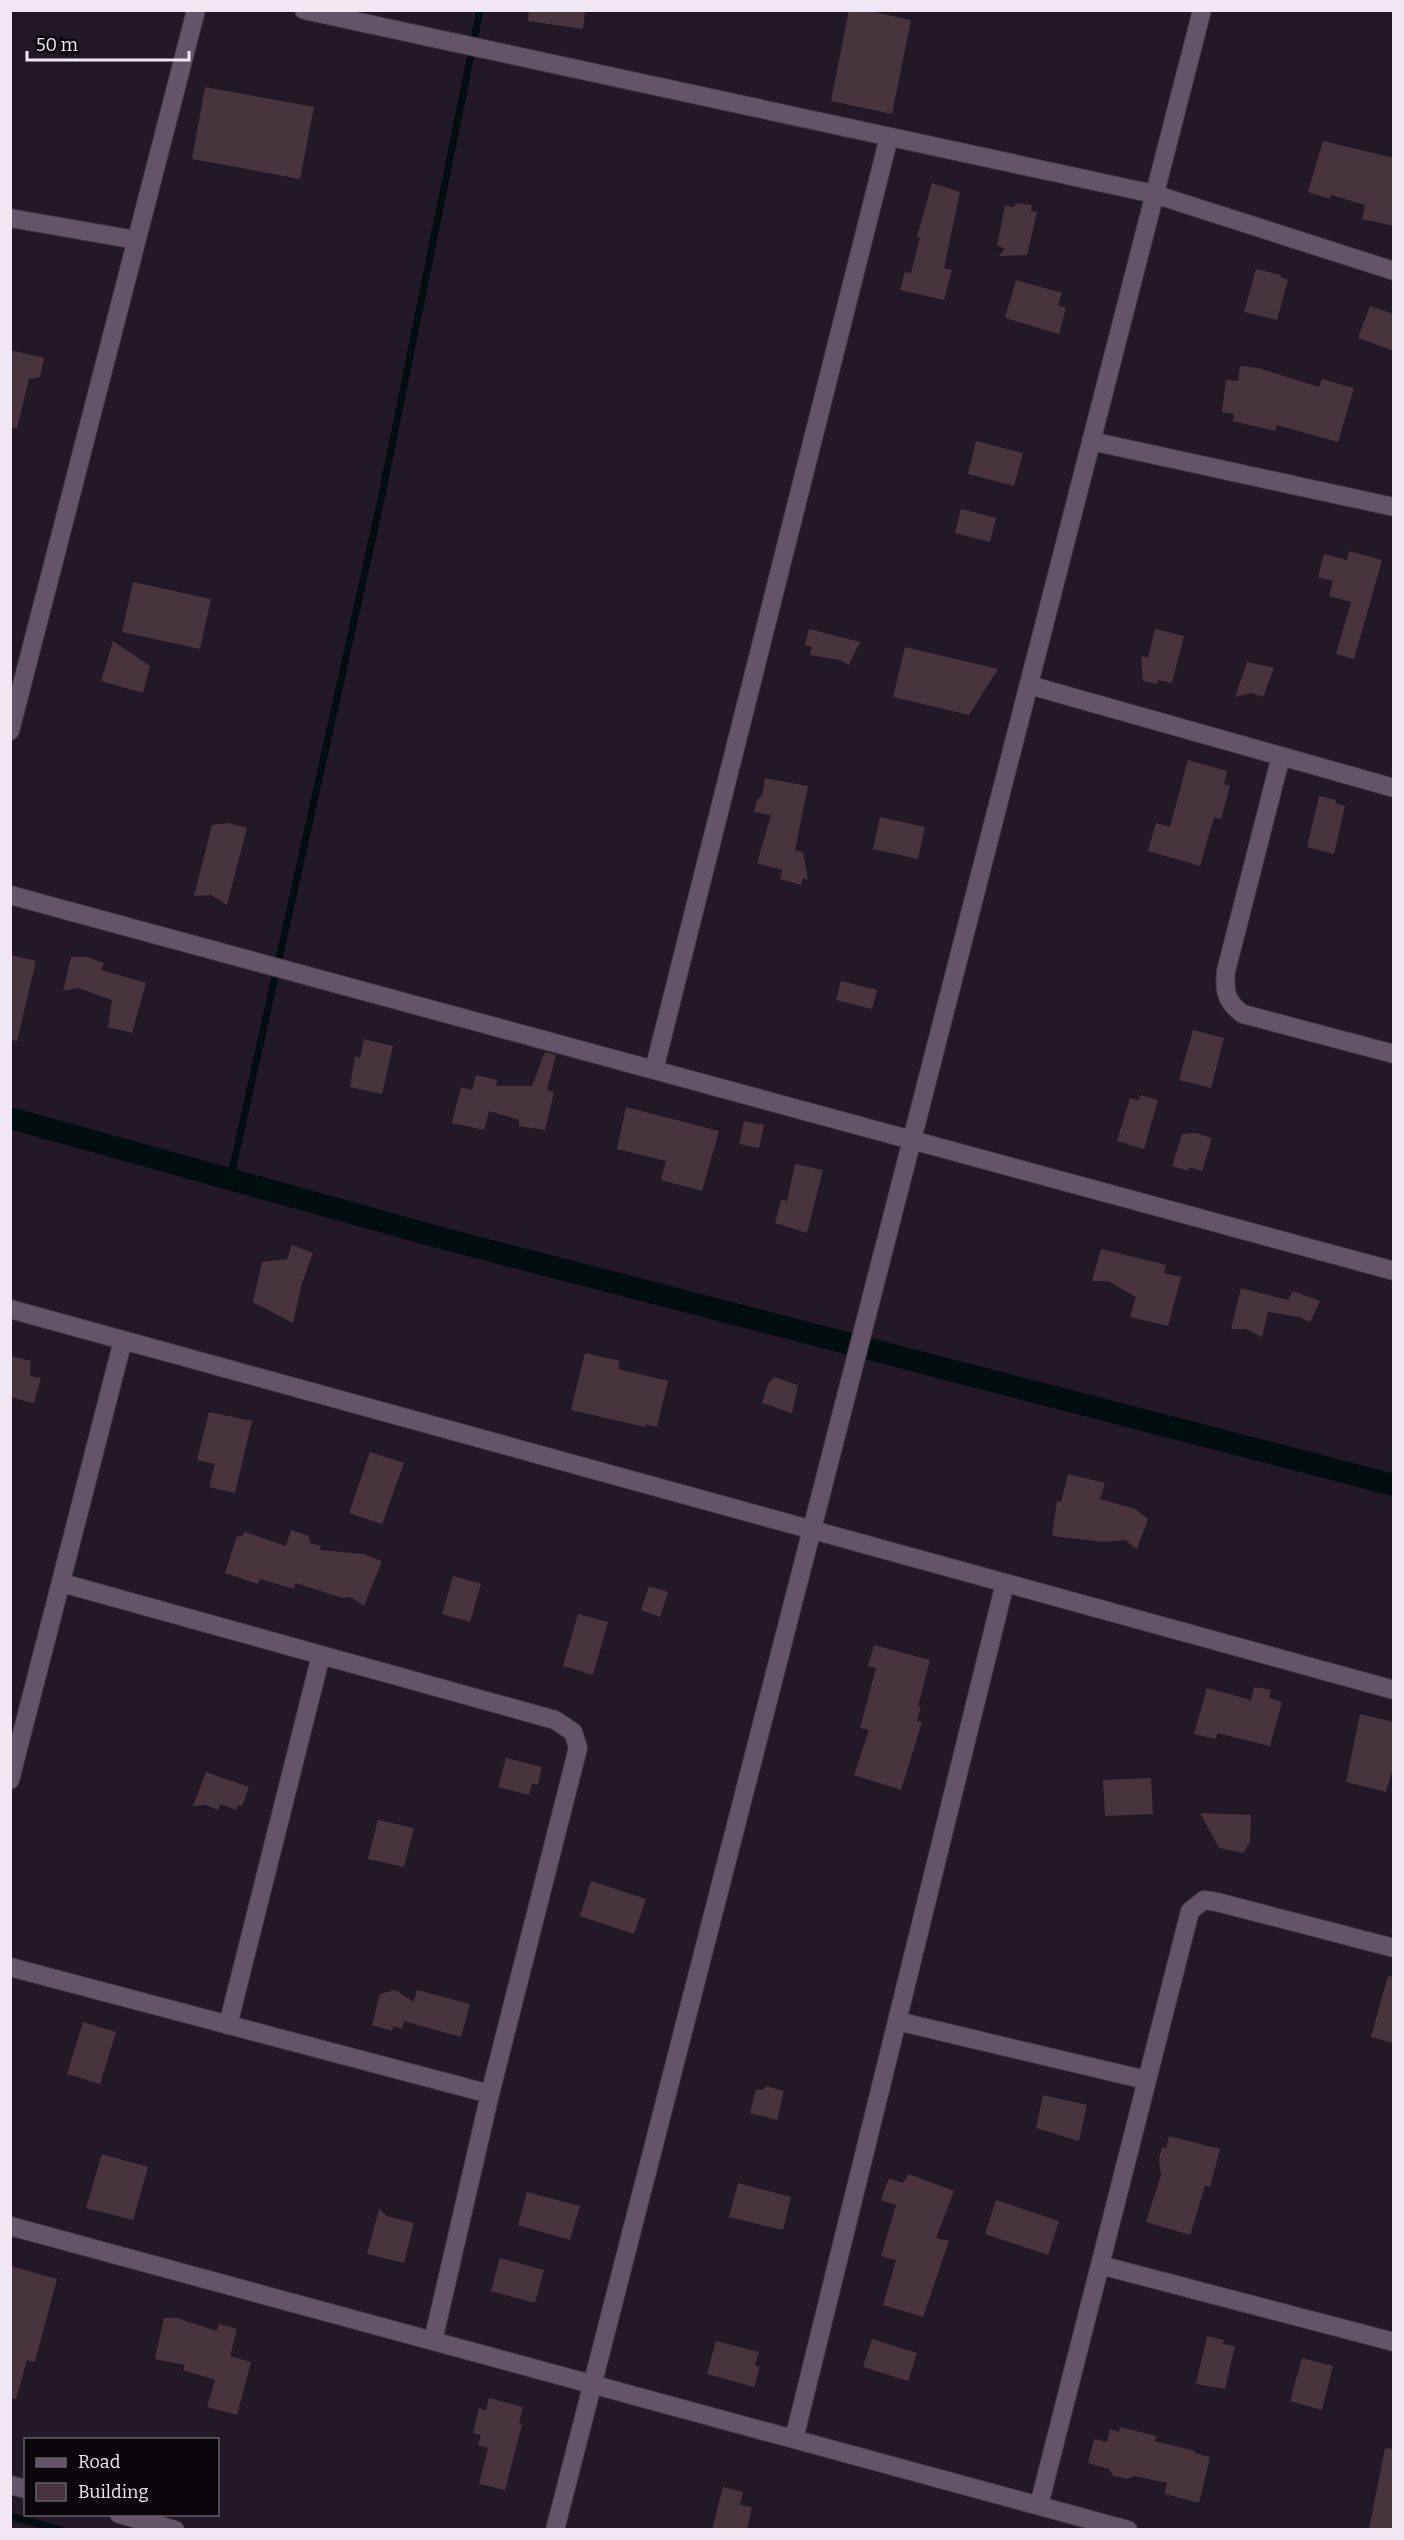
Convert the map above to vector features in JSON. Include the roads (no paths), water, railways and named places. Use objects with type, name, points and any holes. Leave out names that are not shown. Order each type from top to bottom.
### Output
[{"type":"street","points":[[10,730],[196,10]]},
{"type":"street","points":[[304,10],[1154,194],[1394,271]]},
{"type":"street","points":[[555,2529],[1202,10]]},
{"type":"street","points":[[654,1070],[890,137]]},
{"type":"street","points":[[10,218],[136,240]]},
{"type":"street","points":[[1091,441],[1394,507]]},
{"type":"street","points":[[1029,685],[1394,788]]},
{"type":"street","points":[[1281,756],[1226,971],[1226,995],[1230,1004],[1243,1014],[1394,1054]]},
{"type":"street","points":[[10,895],[1394,1271]]},
{"type":"street","points":[[10,1309],[1394,1690]]},
{"type":"street","points":[[10,1780],[63,1584],[123,1340]]},
{"type":"street","points":[[794,2439],[1005,1583]]},
{"type":"street","points":[[63,1584],[555,1720],[573,1732],[578,1748],[490,2094],[433,2341]]},
{"type":"street","points":[[228,2025],[321,1655]]},
{"type":"street","points":[[1040,2505],[1190,1911],[1203,1900],[1392,1942]]},
{"type":"street","points":[[10,1967],[490,2094]]},
{"type":"street","points":[[897,2021],[1146,2080]]},
{"type":"street","points":[[10,2226],[1128,2529]]},
{"type":"street","points":[[1100,2265],[1394,2342]]},
{"type":"street","points":[[126,2516],[175,2529]]},
{"type":"waterway","points":[[230,1180],[380,504],[480,10]]},
{"type":"waterway","points":[[10,1118],[445,1239],[1394,1485]]},
{"type":"waterway","points":[[10,2516],[61,2530]]}]
